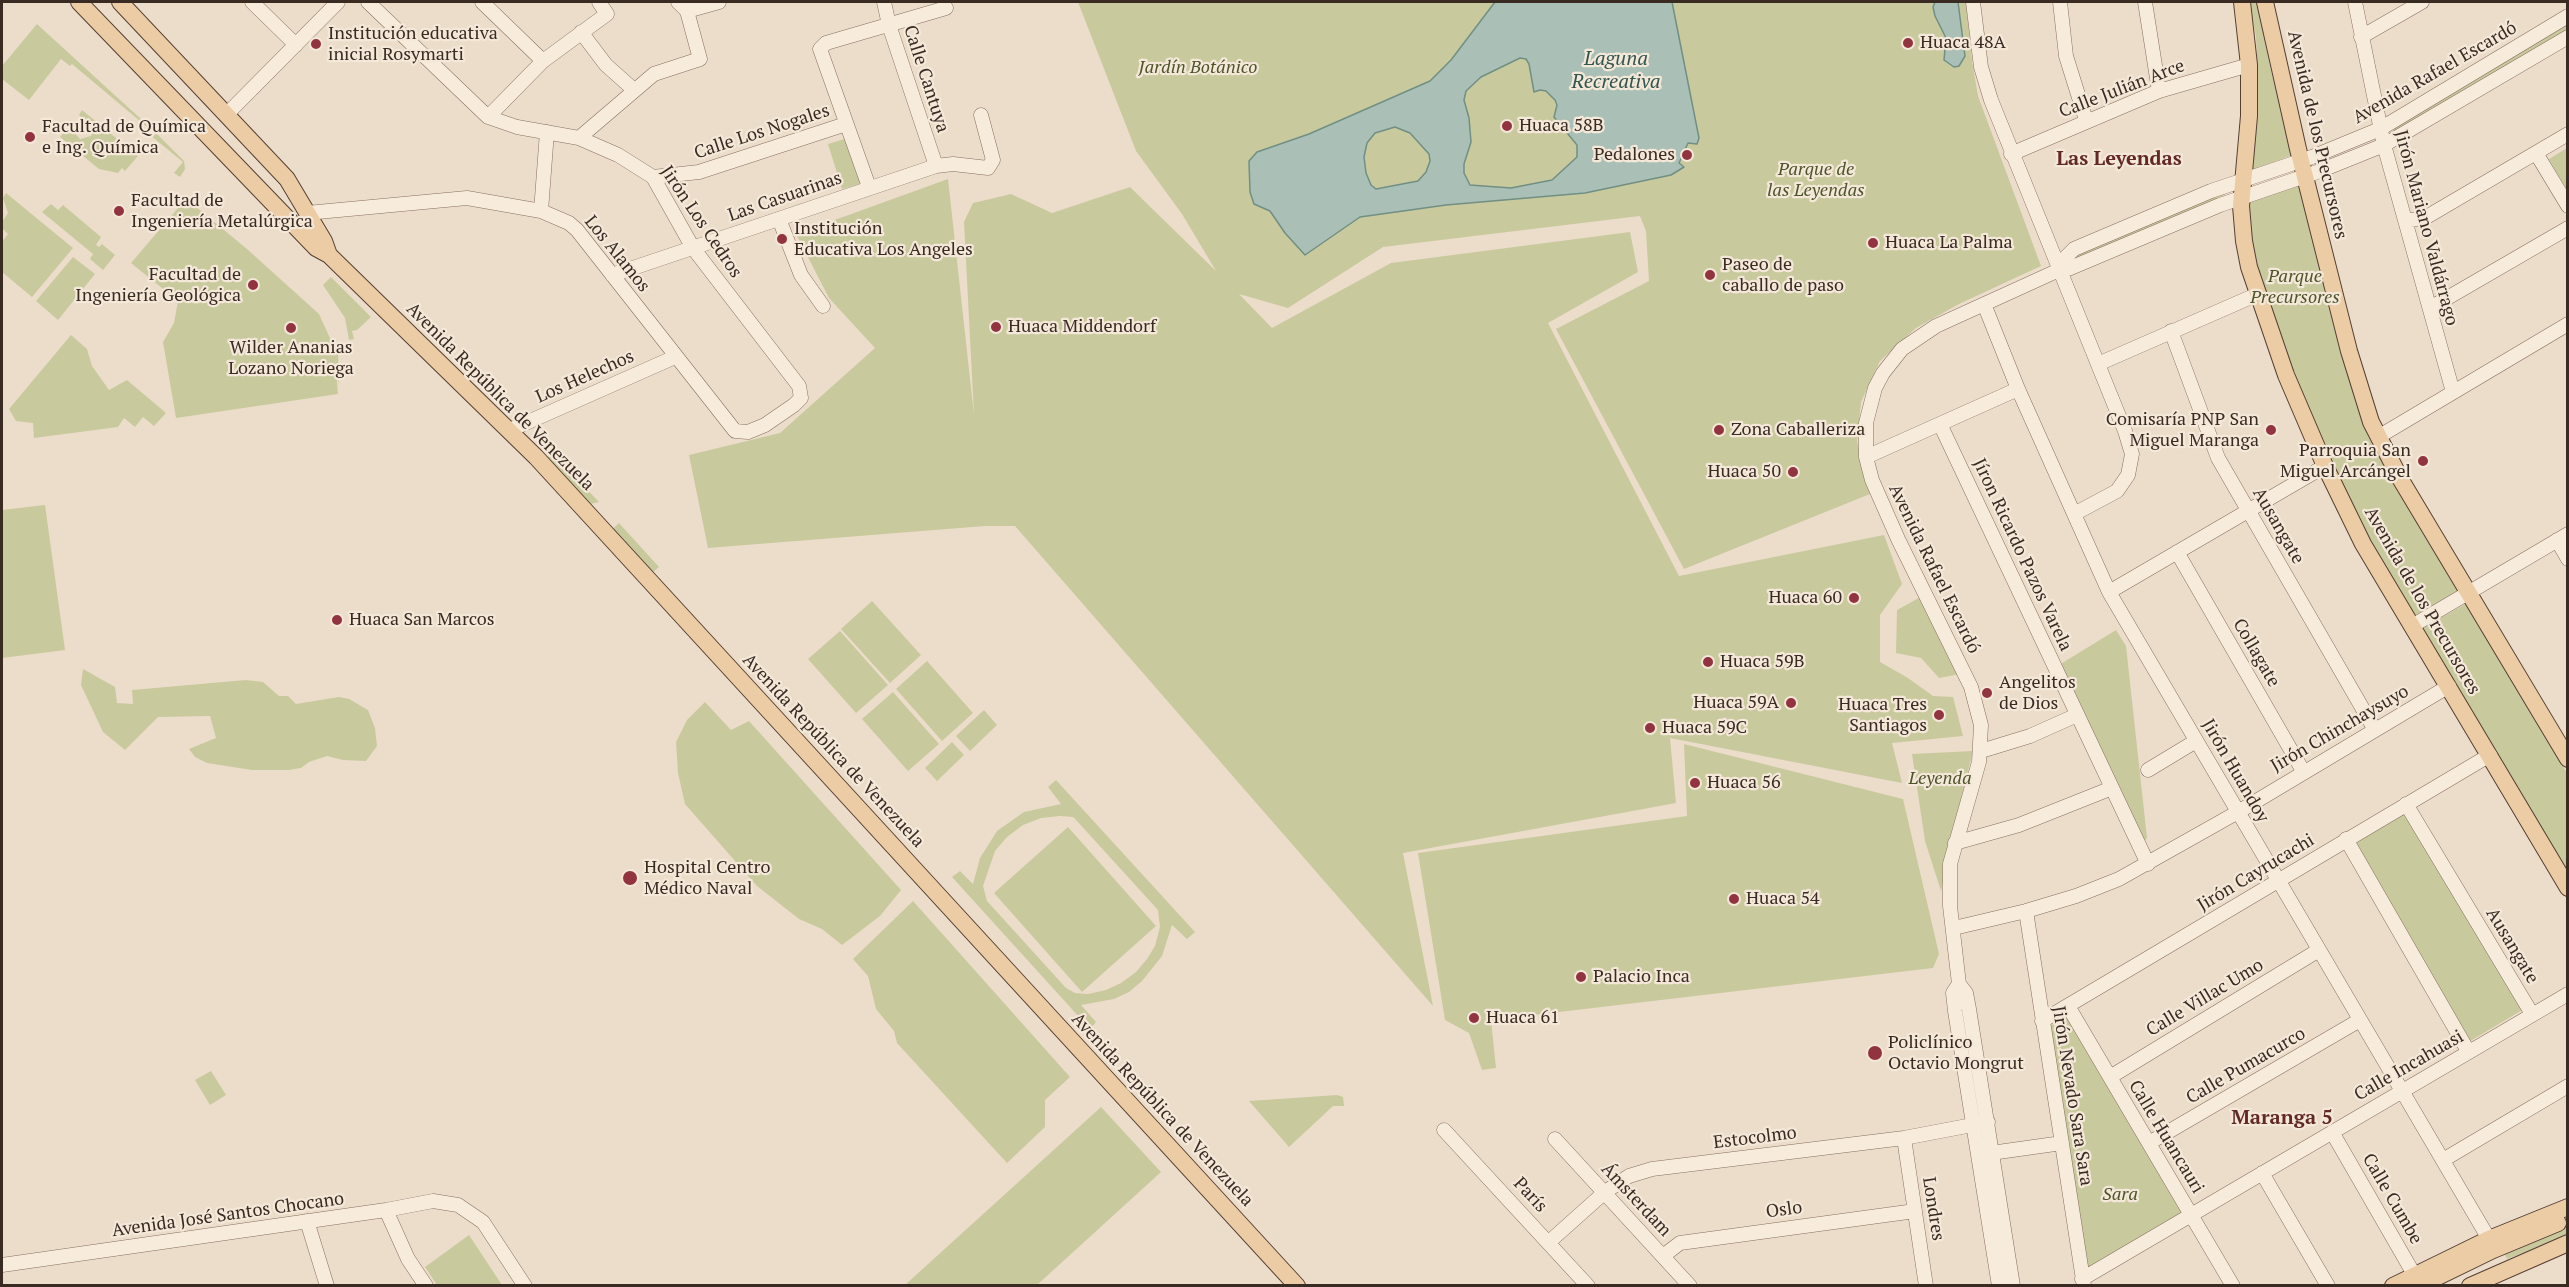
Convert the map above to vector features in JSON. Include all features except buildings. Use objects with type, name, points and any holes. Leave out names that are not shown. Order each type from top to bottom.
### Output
[{"type":"main road","name":"Avenida República de Venezuela","points":[[79,2],[316,248],[329,255],[510,430],[1294,1285]]},
{"type":"main road","name":"Avenida República de Venezuela","points":[[120,2],[291,183],[329,255]]},
{"type":"main road","name":"Avenida de los Precursores","points":[[2242,2],[2249,65],[2248,116],[2242,188],[2244,241],[2258,294],[2286,375],[2325,466],[2363,544],[2568,888]]},
{"type":"main road","name":"Avenida de los Precursores","points":[[2265,2],[2349,351],[2378,437],[2568,759]]},
{"type":"main road","points":[[258,187],[264,188],[274,183],[277,178],[275,165]]},
{"type":"main road","points":[[2393,1286],[2418,1282],[2568,1207]]},
{"type":"main road","points":[[2491,1244],[2568,1219]]},
{"type":"main road","points":[[2499,1278],[2568,1243]]},
{"type":"main road","points":[[2491,1244],[2499,1278]]},
{"type":"main road","points":[[2470,1286],[2568,1255]]},
{"type":"street","points":[[252,2],[296,45]]},
{"type":"street","points":[[227,114],[338,2]]},
{"type":"street","name":"Jirón Los Cedros","points":[[369,2],[488,117],[518,128],[579,138],[618,155],[653,177],[693,248],[799,386],[801,399],[788,410],[754,430],[735,431]]},
{"type":"street","points":[[482,2],[543,61]]},
{"type":"street","points":[[579,138],[633,89],[659,70],[700,60],[701,56],[682,6],[718,2]]},
{"type":"street","name":"Calle Cantuya","points":[[884,2],[889,25],[936,166]]},
{"type":"street","points":[[1973,2],[1981,67],[2011,154],[2098,364],[2132,454],[2128,475],[2117,491],[2074,514]]},
{"type":"street","points":[[2060,2],[2066,56],[2086,120]]},
{"type":"street","points":[[2145,2],[2159,91]]},
{"type":"street","name":"Jirón Mariano Valdárrago","points":[[2355,2],[2384,145],[2453,392]]},
{"type":"street","points":[[2361,37],[2422,2]]},
{"type":"street","points":[[488,117],[543,61],[581,32],[603,7]]},
{"type":"street","points":[[869,187],[820,50],[826,43],[946,8]]},
{"type":"street","name":"Avenida Rafael Escardó","points":[[2304,168],[2380,129],[2568,16]]},
{"type":"street","points":[[581,32],[606,65],[633,89]]},
{"type":"street","name":"Avenida Rafael Escardó","points":[[1959,984],[1949,883],[1955,843],[1981,751],[1981,725],[1971,687],[1882,506],[1866,457],[1865,440],[1870,404],[1875,388],[1892,361],[1915,338],[1984,304],[2059,270],[2068,269],[2242,188],[2384,145],[2568,38]]},
{"type":"street","name":"Calle Julián Arce","points":[[2011,154],[2086,120],[2159,91],[2249,65]]},
{"type":"street","name":"Las Casuarinas","points":[[612,275],[936,166],[953,164],[984,169],[990,166],[993,160],[981,115]]},
{"type":"street","name":"Calle Los Nogales","points":[[653,177],[699,172],[846,124]]},
{"type":"street","points":[[541,211],[547,132]]},
{"type":"street","points":[[2405,220],[2422,219],[2568,134]]},
{"type":"street","points":[[2536,153],[2568,206]]},
{"type":"street","name":"Los Alamos","points":[[308,213],[467,198],[541,211],[575,228],[735,431]]},
{"type":"street","points":[[779,219],[801,275],[823,306]]},
{"type":"street","points":[[2430,308],[2568,228]]},
{"type":"street","points":[[2098,364],[2258,294]]},
{"type":"street","name":"Jirón Huandoy","points":[[1984,304],[2018,389],[2109,592],[2491,1244]]},
{"type":"street","points":[[2378,437],[2566,329]]},
{"type":"street","name":"Ausangate","points":[[2171,331],[2214,447],[2247,511],[2375,730]]},
{"type":"street","name":"Los Helechos","points":[[510,430],[675,357]]},
{"type":"street","points":[[1866,457],[2018,389]]},
{"type":"street","name":"Jíron Ricardo Pazos Varela","points":[[1940,423],[2148,864]]},
{"type":"street","points":[[2109,592],[2325,466]]},
{"type":"street","points":[[2412,626],[2562,537],[2568,559]]},
{"type":"street","name":"Collagate","points":[[2177,552],[2303,771]]},
{"type":"street","name":"Jirón Chinchaysuyo","points":[[1954,927],[2026,911],[2076,896],[2148,864],[2449,686]]},
{"type":"street","points":[[1981,751],[2030,736],[2078,715]]},
{"type":"street","points":[[2148,770],[2196,741]]},
{"type":"street","name":"Jirón Cayrucachi","points":[[2042,1021],[2490,755]]},
{"type":"street","points":[[1955,843],[2030,821],[2112,788]]},
{"type":"street","name":"Ausangate","points":[[2406,804],[2532,1014]]},
{"type":"street","points":[[2346,839],[2469,1051]]},
{"type":"street","name":"Jirón Nevado Sara Sara","points":[[2026,911],[2083,1282]]},
{"type":"street","name":"Calle Villac Umo","points":[[2110,1077],[2319,950]]},
{"type":"street","points":[[1999,1286],[1953,993],[1959,984],[1966,993],[2013,1286]]},
{"type":"street","name":"Calle Incahuasi","points":[[2083,1282],[2191,1214],[2568,994]]},
{"type":"street","name":"Calle Huancauri","points":[[2068,1006],[2233,1286]]},
{"type":"street","name":"Calle Pumacurco","points":[[2149,1143],[2360,1020]]},
{"type":"street","points":[[2443,1160],[2568,1086]]},
{"type":"street","name":"Estocolmo","points":[[1549,1242],[1605,1192],[1629,1176],[1652,1169],[1904,1137],[1988,1122]]},
{"type":"street","name":"París","points":[[1444,1130],[1588,1286]]},
{"type":"street","name":"Calle Cumbe","points":[[2331,1132],[2418,1282]]},
{"type":"street","name":"Londres","points":[[1904,1137],[1926,1286]]},
{"type":"street","name":"Ámsterdam","points":[[1555,1139],[1690,1286]]},
{"type":"street","points":[[1978,1155],[2062,1143]]},
{"type":"street","points":[[2262,1173],[2328,1286]]},
{"type":"street","name":"Avenida José Santos Chocano","points":[[2,1265],[386,1210],[433,1201],[458,1205],[483,1222],[525,1286]]},
{"type":"street","points":[[386,1210],[408,1259],[426,1286]]},
{"type":"street","name":"Oslo","points":[[1663,1256],[1680,1243],[1915,1211]]},
{"type":"street","points":[[307,1221],[327,1286]]},
{"type":"green space","points":[[1078,2],[1966,2],[1978,96],[2041,266],[1959,304],[1916,328],[1880,361],[1861,402],[1857,441],[1870,494],[1684,569],[1556,329],[1649,281],[1646,231],[1640,216],[1383,247],[1288,308],[1239,294],[1272,328],[1391,263],[1630,232],[1638,272],[1548,323],[1679,576],[1884,535],[1902,584],[1880,615],[1880,662],[1933,696],[1953,697],[1963,736],[1892,743],[1902,783],[1670,738],[1676,803],[1403,853],[1433,1006],[1015,526],[985,526],[708,548],[689,455],[780,433],[875,348],[829,298],[796,234],[948,179],[974,415],[964,222],[973,203],[1011,194],[1052,213],[1130,187],[1216,271],[1182,214],[1136,151]]},
{"type":"green space","points":[[2249,2],[2257,2],[2272,75],[2295,154],[2252,170],[2257,60],[2256,37]]},
{"type":"green space","points":[[2567,23],[2567,30],[2394,132],[2394,125]]},
{"type":"green space","points":[[37,24],[154,131],[184,161],[185,169],[180,177],[174,173],[183,162],[150,135],[153,132],[72,64],[70,66],[61,59],[29,100],[2,79],[2,66]]},
{"type":"green space","points":[[82,110],[138,156],[125,171],[122,168],[118,173],[99,169],[60,137],[69,126],[80,139],[91,136],[95,128],[79,115]]},
{"type":"green space","points":[[848,138],[862,183],[842,189],[828,144]]},
{"type":"green space","points":[[2567,148],[2567,191],[2549,159]]},
{"type":"green space","name":"Parque Precursores","points":[[2303,183],[2369,432],[2460,590],[2412,617],[2328,467],[2263,298],[2250,244],[2248,200]]},
{"type":"green space","points":[[2225,189],[2225,195],[2079,260],[2066,260],[2073,255]]},
{"type":"green space","points":[[6,193],[73,248],[32,297],[2,272],[2,242],[8,234],[2,228],[2,222],[8,213],[3,198]]},
{"type":"green space","points":[[184,201],[190,202],[247,249],[319,314],[334,347],[338,347],[339,386],[335,359],[338,394],[176,418],[163,342],[174,323],[178,301],[131,263]]},
{"type":"green space","points":[[51,204],[58,210],[63,205],[101,237],[96,245],[99,247],[102,244],[115,255],[103,270],[90,259],[93,254],[42,212]]},
{"type":"green space","points":[[73,257],[95,274],[58,320],[36,301]]},
{"type":"green space","points":[[331,277],[371,317],[357,330],[352,331],[354,339],[349,340],[345,318],[323,285]]},
{"type":"green space","points":[[71,335],[87,349],[92,366],[109,390],[127,380],[166,413],[154,426],[143,417],[135,427],[124,418],[118,427],[34,438],[33,423],[16,421],[9,409]]},
{"type":"green space","points":[[550,451],[599,502],[590,504],[548,458]]},
{"type":"green space","points":[[45,505],[65,650],[2,658],[2,510]]},
{"type":"green space","points":[[619,523],[659,567],[650,575],[610,531]]},
{"type":"green space","points":[[1926,594],[1965,673],[1939,678],[1921,658],[1896,653],[1897,610]]},
{"type":"green space","points":[[872,601],[921,655],[890,683],[841,629]]},
{"type":"green space","points":[[2467,603],[2567,773],[2567,881],[2420,630]]},
{"type":"green space","points":[[2116,630],[2126,646],[2147,838],[2142,843],[2059,665]]},
{"type":"green space","points":[[840,631],[888,685],[856,713],[808,659]]},
{"type":"green space","points":[[927,661],[973,713],[942,741],[896,689]]},
{"type":"green space","points":[[83,669],[115,687],[117,703],[133,704],[132,690],[246,680],[263,682],[279,696],[288,696],[296,704],[339,697],[349,699],[368,710],[375,728],[377,746],[366,761],[343,760],[327,756],[309,762],[301,768],[289,770],[252,770],[207,763],[195,757],[189,749],[216,738],[210,716],[158,717],[125,750],[103,732],[81,685]]},
{"type":"green space","points":[[893,692],[939,744],[908,771],[862,719]]},
{"type":"green space","points":[[705,702],[731,730],[749,721],[901,890],[880,916],[842,945],[822,929],[799,919],[757,886],[685,804],[678,773],[676,742],[687,720]]},
{"type":"green space","points":[[984,710],[997,725],[970,751],[956,736]]},
{"type":"green space","points":[[952,742],[964,755],[937,781],[925,768]]},
{"type":"green space","points":[[1684,744],[1903,799],[1939,954],[1933,968],[1491,1020],[1496,1068],[1482,1070],[1469,1033],[1445,1020],[1418,853],[1687,816]]},
{"type":"green space","name":"Leyenda","points":[[1973,751],[1941,891],[1925,841],[1912,754]]},
{"type":"green space","points":[[1056,780],[1195,932],[1187,939],[1172,925],[1162,956],[1142,981],[1129,992],[1114,999],[1081,1005],[1096,1022],[1090,1029],[952,877],[960,871],[973,884],[980,858],[997,831],[1024,812],[1061,804],[1048,787]],"holes":[[[1073,817],[1158,910],[1160,927],[1155,946],[1136,972],[1106,990],[1088,994],[1075,993],[1066,988],[987,901],[983,886],[995,851],[1007,837],[1023,825],[1041,818]]]},
{"type":"green space","points":[[2406,812],[2524,1009],[2467,1043],[2352,842]]},
{"type":"green space","points":[[1068,827],[1156,926],[1082,992],[994,893]]},
{"type":"green space","points":[[913,901],[1070,1077],[1045,1100],[1045,1127],[1007,1163],[897,1043],[894,1031],[876,1009],[868,976],[853,959]]},
{"type":"green space","name":"Sara","points":[[2062,1016],[2067,1017],[2183,1208],[2182,1214],[2084,1271],[2049,1027]]},
{"type":"green space","points":[[211,1071],[226,1095],[210,1105],[195,1080]]},
{"type":"green space","points":[[1337,1095],[1343,1097],[1344,1106],[1333,1106],[1289,1147],[1249,1101]]},
{"type":"green space","points":[[1101,1107],[1161,1172],[1037,1285],[905,1285]]},
{"type":"green space","points":[[2567,1224],[2567,1237],[2507,1259],[2502,1249]]},
{"type":"green space","points":[[469,1235],[502,1285],[437,1285],[425,1267]]},
{"type":"water","name":"Laguna Recreativa","points":[[1495,2],[1672,2],[1699,138],[1697,144],[1688,143],[1679,163],[1684,167],[1671,175],[1585,193],[1446,205],[1360,217],[1305,255],[1285,233],[1270,211],[1254,204],[1250,192],[1249,161],[1257,152],[1309,134],[1430,81],[1451,60]],"holes":[[[1520,58],[1526,59],[1529,64],[1534,92],[1546,91],[1555,100],[1557,105],[1554,117],[1577,145],[1577,157],[1552,180],[1511,188],[1470,185],[1464,173],[1464,164],[1471,142],[1469,118],[1464,100],[1466,91],[1481,77]],[[1395,127],[1410,133],[1429,154],[1430,161],[1426,172],[1418,181],[1376,189],[1371,185],[1366,173],[1364,157],[1367,143],[1375,133]]]},
{"type":"water","points":[[1935,2],[1958,2],[1965,56],[1959,66],[1954,67],[1944,60],[1946,38],[1935,16],[1933,7]]},
{"type":"place","name":"Huaca 48A","points":[[1908,43]]},
{"type":"place","name":"Institución educativa inicial Rosymarti","points":[[316,44]]},
{"type":"place","name":"Huaca 58B","points":[[1507,126]]},
{"type":"place","name":"Facultad de Química e Ing. Química","points":[[30,137]]},
{"type":"place","name":"Pedalones","points":[[1687,155]]},
{"type":"place","name":"Facultad de Ingeniería Metalúrgica","points":[[119,211]]},
{"type":"place","name":"Institución Educativa Los Angeles","points":[[782,239]]},
{"type":"place","name":"Huaca La Palma","points":[[1873,243]]},
{"type":"place","name":"Paseo de caballo de paso","points":[[1710,275]]},
{"type":"place","name":"Facultad de Ingeniería Geológica","points":[[253,285]]},
{"type":"place","name":"Huaca Middendorf","points":[[996,327]]},
{"type":"place","name":"Wilder Ananias Lozano Noriega","points":[[291,328]]},
{"type":"place","name":"Zona Caballeriza","points":[[1719,430]]},
{"type":"place","name":"Comisaría PNP San Miguel Maranga","points":[[2271,430]]},
{"type":"place","name":"Parroquia San Miguel Arcángel","points":[[2423,461]]},
{"type":"place","name":"Huaca 50","points":[[1793,472]]},
{"type":"place","name":"Huaca 60","points":[[1854,598]]},
{"type":"place","name":"Huaca San Marcos","points":[[337,620]]},
{"type":"place","name":"Huaca 59B","points":[[1708,662]]},
{"type":"place","name":"Angelitos de Dios","points":[[1987,693]]},
{"type":"place","name":"Huaca 59A","points":[[1791,703]]},
{"type":"place","name":"Huaca Tres Santiagos","points":[[1939,715]]},
{"type":"place","name":"Huaca 59C","points":[[1650,728]]},
{"type":"place","name":"Huaca 56","points":[[1695,783]]},
{"type":"place","name":"Hospital Centro Médico Naval","points":[[630,878]]},
{"type":"place","name":"Huaca 54","points":[[1734,899]]},
{"type":"place","name":"Palacio Inca","points":[[1581,977]]},
{"type":"place","name":"Huaca 61","points":[[1474,1018]]},
{"type":"place","name":"Policlínico Octavio Mongrut","points":[[1875,1053]]},
{"type":"district","name":"Las Leyendas","points":[[2119,159]]},
{"type":"district","name":"Maranga 5","points":[[2282,1118]]},
{"type":"park label","name":"Jardín Botánico","points":[[1198,68]]},
{"type":"park label","name":"Parque de las Leyendas","points":[[1816,180]]}]
